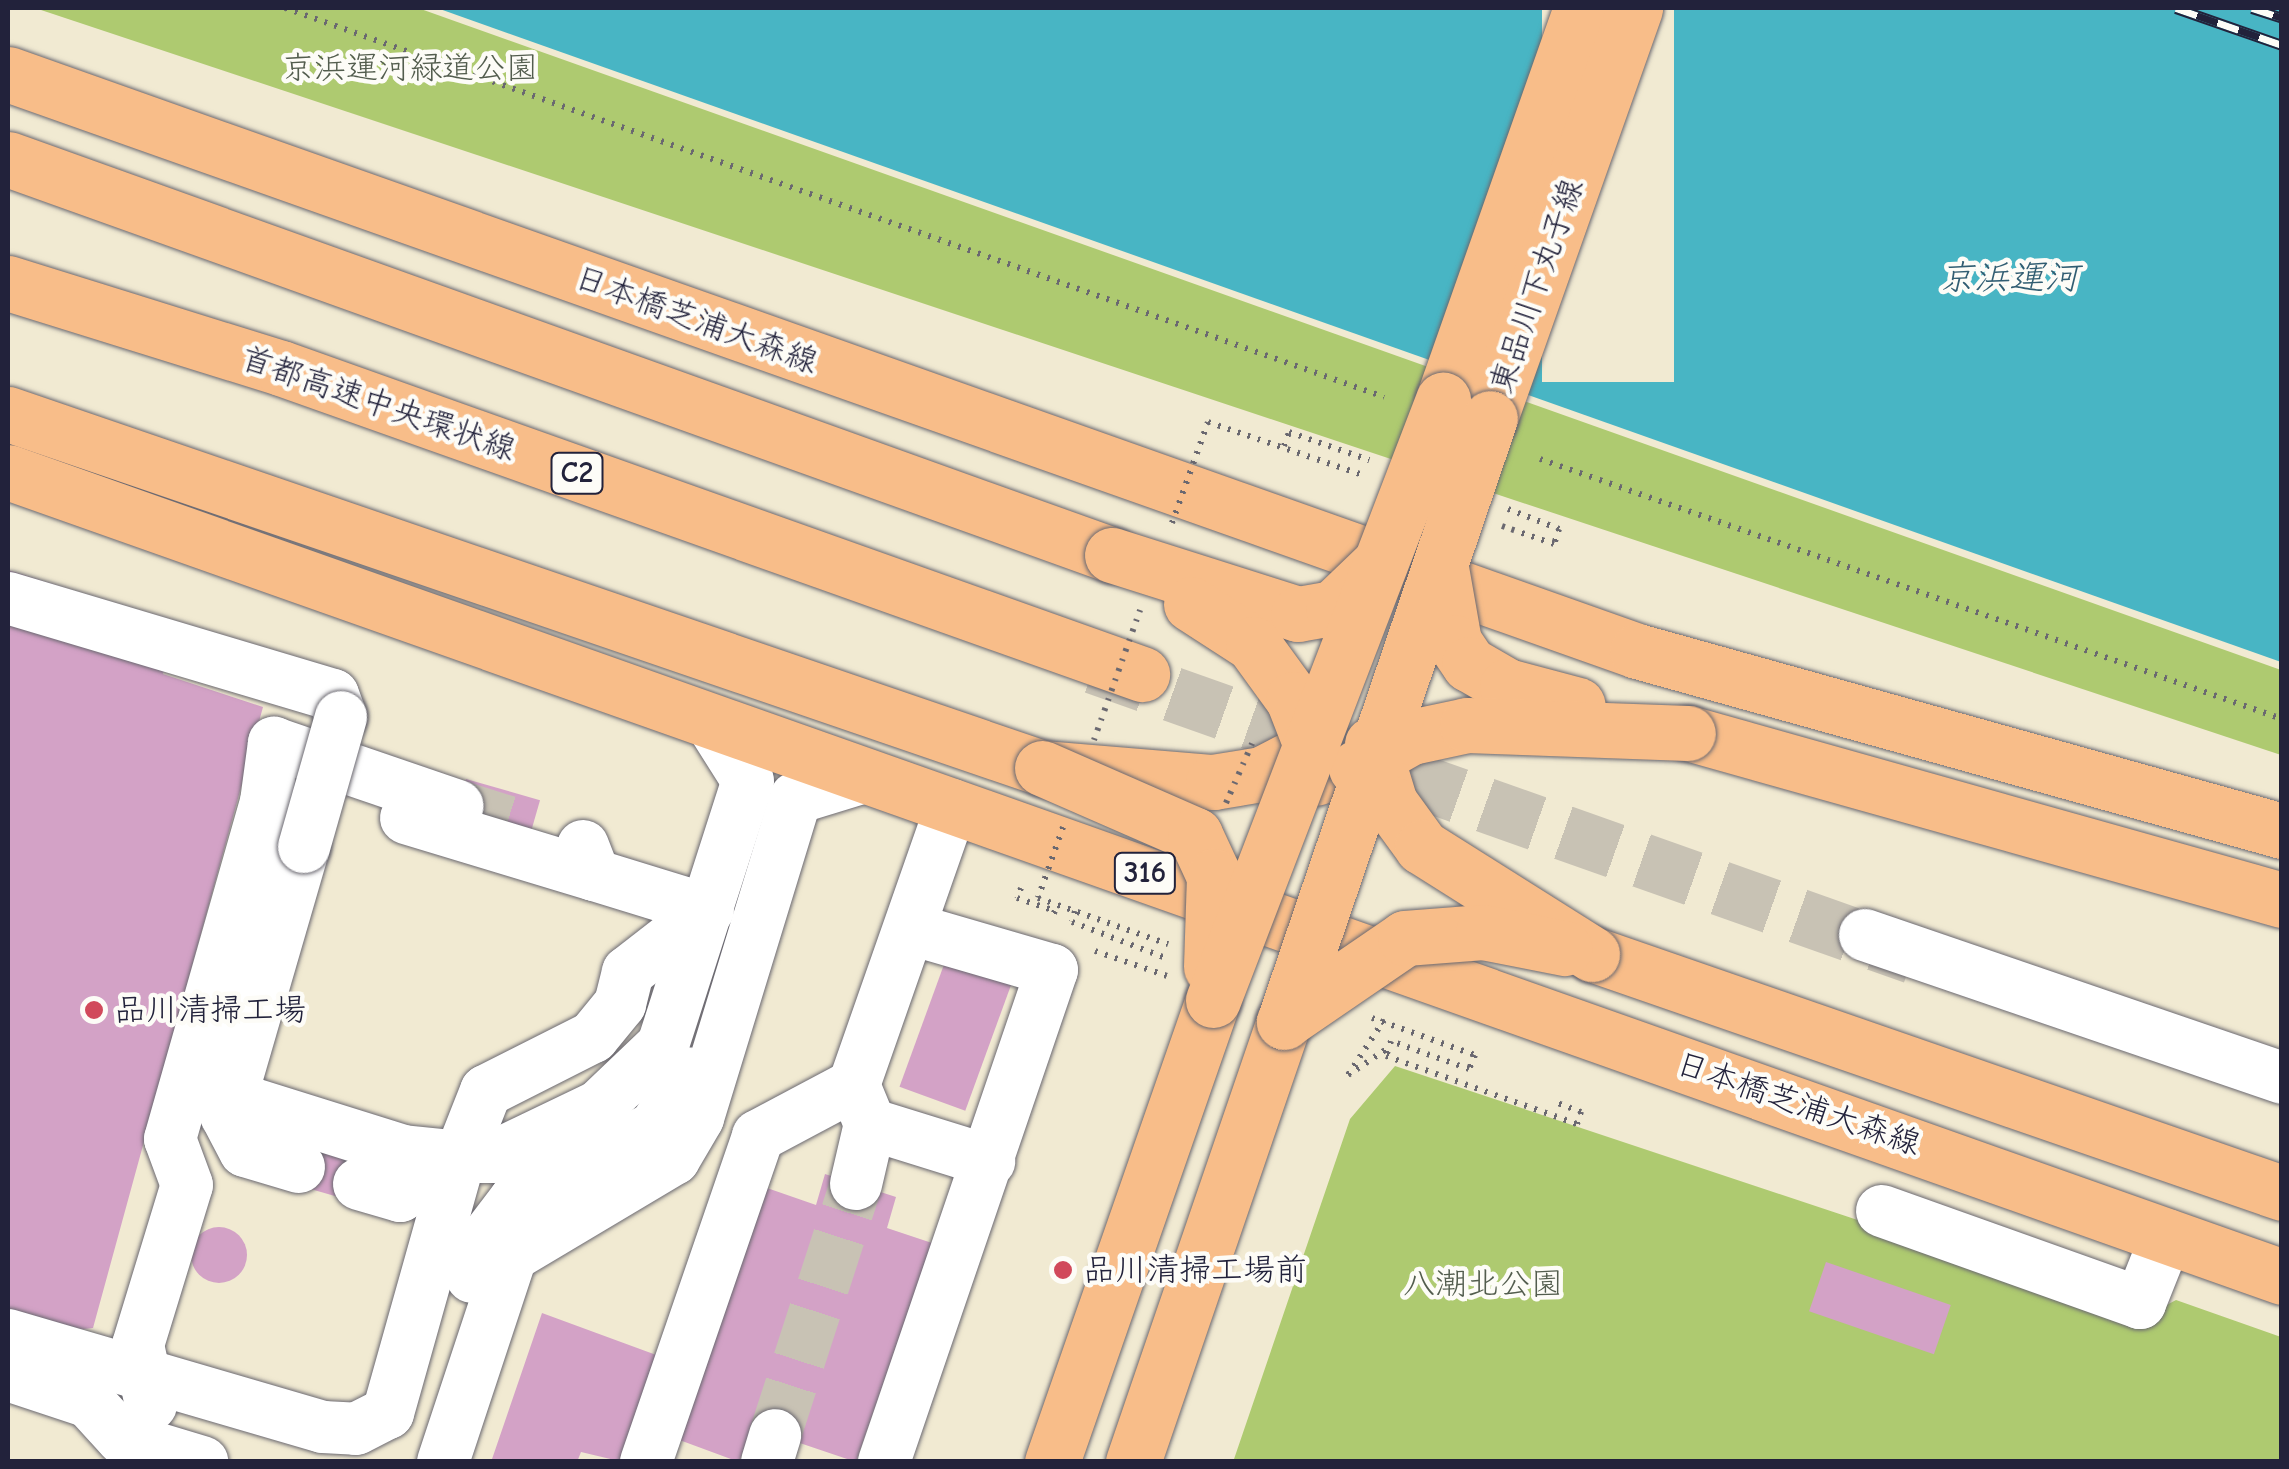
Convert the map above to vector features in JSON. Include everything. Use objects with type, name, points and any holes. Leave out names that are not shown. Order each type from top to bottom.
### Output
[{"type":"main road","name":"東品川下丸子線","points":[[1388,553],[1581,8]]},
{"type":"main road","name":"東品川下丸子線","points":[[1441,565],[1634,8]]},
{"type":"main road","name":"日本橋芝浦大森線","points":[[8,74],[1637,650],[2282,831]]},
{"type":"main road","points":[[8,159],[1252,605],[1310,614],[1358,589],[1388,553]]},
{"type":"main road","name":"首都高速中央環状線","points":[[8,283],[281,368],[1142,674]]},
{"type":"main road","points":[[8,414],[580,604],[1042,768],[1195,835],[1214,876],[1214,1000],[1052,1462]]},
{"type":"main road","name":"日本橋芝浦大森線","points":[[8,472],[2282,1277]]},
{"type":"main road","points":[[1388,553],[1362,696],[1375,758],[1390,803],[1422,847],[1592,954]]},
{"type":"main road","points":[[1214,1000],[1240,969],[1315,773],[1388,553]]},
{"type":"main road","points":[[1112,555],[1252,644],[1293,699],[1315,773],[1315,886],[1287,975],[1284,1022]]},
{"type":"main road","points":[[1315,773],[1362,696],[1402,646],[1441,565]]},
{"type":"main road","points":[[1441,565],[1454,642],[1486,676],[2281,900]]},
{"type":"main road","points":[[1133,1462],[1441,565]]},
{"type":"main road","points":[[1042,768],[1213,782],[1262,774],[1315,773],[1375,758],[1411,737],[1467,725],[1688,733]]},
{"type":"main road","points":[[1284,1022],[1405,938],[1483,932],[1592,954],[2117,1139],[2282,1192]]},
{"type":"lane","points":[[8,598],[332,695],[341,717],[226,1115],[246,1151],[299,1167]]},
{"type":"lane","points":[[231,1098],[403,1151],[460,1157],[535,1142],[599,1106],[627,1074],[663,1044],[748,781],[710,721]]},
{"type":"lane","points":[[312,1462],[170,1418],[148,1403],[138,1345],[187,1185],[170,1138],[266,802],[274,743],[370,782],[458,806]]},
{"type":"lane","points":[[443,1462],[511,1256],[674,1159],[698,1118],[796,798],[868,776]]},
{"type":"lane","points":[[370,782],[400,816],[708,910]]},
{"type":"lane","points":[[856,1184],[862,1105],[952,806]]},
{"type":"lane","points":[[532,828],[590,848],[594,874]]},
{"type":"lane","points":[[8,1335],[323,1427],[356,1429],[388,1413],[460,1157],[486,1092],[593,1036],[620,1004],[628,972],[708,910]]},
{"type":"lane","points":[[884,1462],[1052,970],[914,930]]},
{"type":"lane","points":[[1865,935],[2282,1078]]},
{"type":"lane","points":[[415,1462],[483,1242],[515,1200],[655,1127],[709,1027],[730,1012]]},
{"type":"lane","points":[[646,1462],[758,1136],[862,1105],[989,1160]]},
{"type":"lane","points":[[359,1184],[400,1196],[460,1157]]},
{"type":"lane","points":[[1882,1211],[2140,1303],[2167,1234]]},
{"type":"lane","points":[[8,1375],[89,1402],[122,1438],[202,1462]]},
{"type":"path","points":[[285,8],[1384,397]]},
{"type":"path","points":[[1284,446],[1289,432],[1390,467]]},
{"type":"path","points":[[1540,459],[2282,719]]},
{"type":"path","points":[[1494,504],[1559,529],[1554,544],[1519,532]]},
{"type":"path","points":[[1075,911],[1072,922],[1172,960]]},
{"type":"path","points":[[1474,1055],[1469,1069],[1391,1042],[1386,1056],[1577,1124],[1581,1112],[1553,1101]]},
{"type":"green space","name":"京浜運河緑道公園","points":[[35,8],[418,8],[2281,670],[2281,755]]},
{"type":"green space","name":"八潮北公園","points":[[1395,1066],[2146,1316],[2176,1300],[2281,1337],[2281,1461],[1233,1462],[1350,1119]]},
{"type":"water","name":"京浜運河","points":[[437,8],[2281,8],[2281,662]]},
{"type":"pier","points":[[1542,8],[1674,8],[1674,382],[1542,382]]},
{"type":"building","name":"品川清掃工場","points":[[8,570],[176,623],[163,674],[263,707],[93,1328],[66,1331],[8,1314]]},
{"type":"building","points":[[466,779],[540,800],[528,841],[454,819]]},
{"type":"building","points":[[946,959],[1012,983],[965,1111],[899,1087]]},
{"type":"building","points":[[306,1143],[367,1160],[355,1202],[294,1184]]},
{"type":"building","points":[[825,1174],[896,1197],[887,1228],[932,1243],[856,1462],[752,1427],[739,1462],[674,1438],[761,1186],[816,1205]]},
{"type":"building","points":[[219,1227],[239,1235],[247,1255],[239,1275],[219,1283],[199,1275],[191,1255],[199,1235]]},
{"type":"building","points":[[1826,1262],[1951,1305],[1934,1354],[1809,1311]]},
{"type":"building","points":[[542,1313],[659,1356],[623,1462],[581,1452],[577,1462],[491,1462]]},
{"type":"tunnel","points":[[1094,666],[1913,956]]},
{"type":"tunnel","points":[[458,806],[531,829]]},
{"type":"tunnel","points":[[775,1435],[856,1184]]},
{"type":"railway","points":[[2176,8],[2282,45]]},
{"type":"railway","points":[[2252,8],[2282,18]]},
{"type":"place","name":"品川清掃工場","points":[[94,1010]]},
{"type":"place","name":"品川清掃工場前","points":[[1063,1270]]}]
